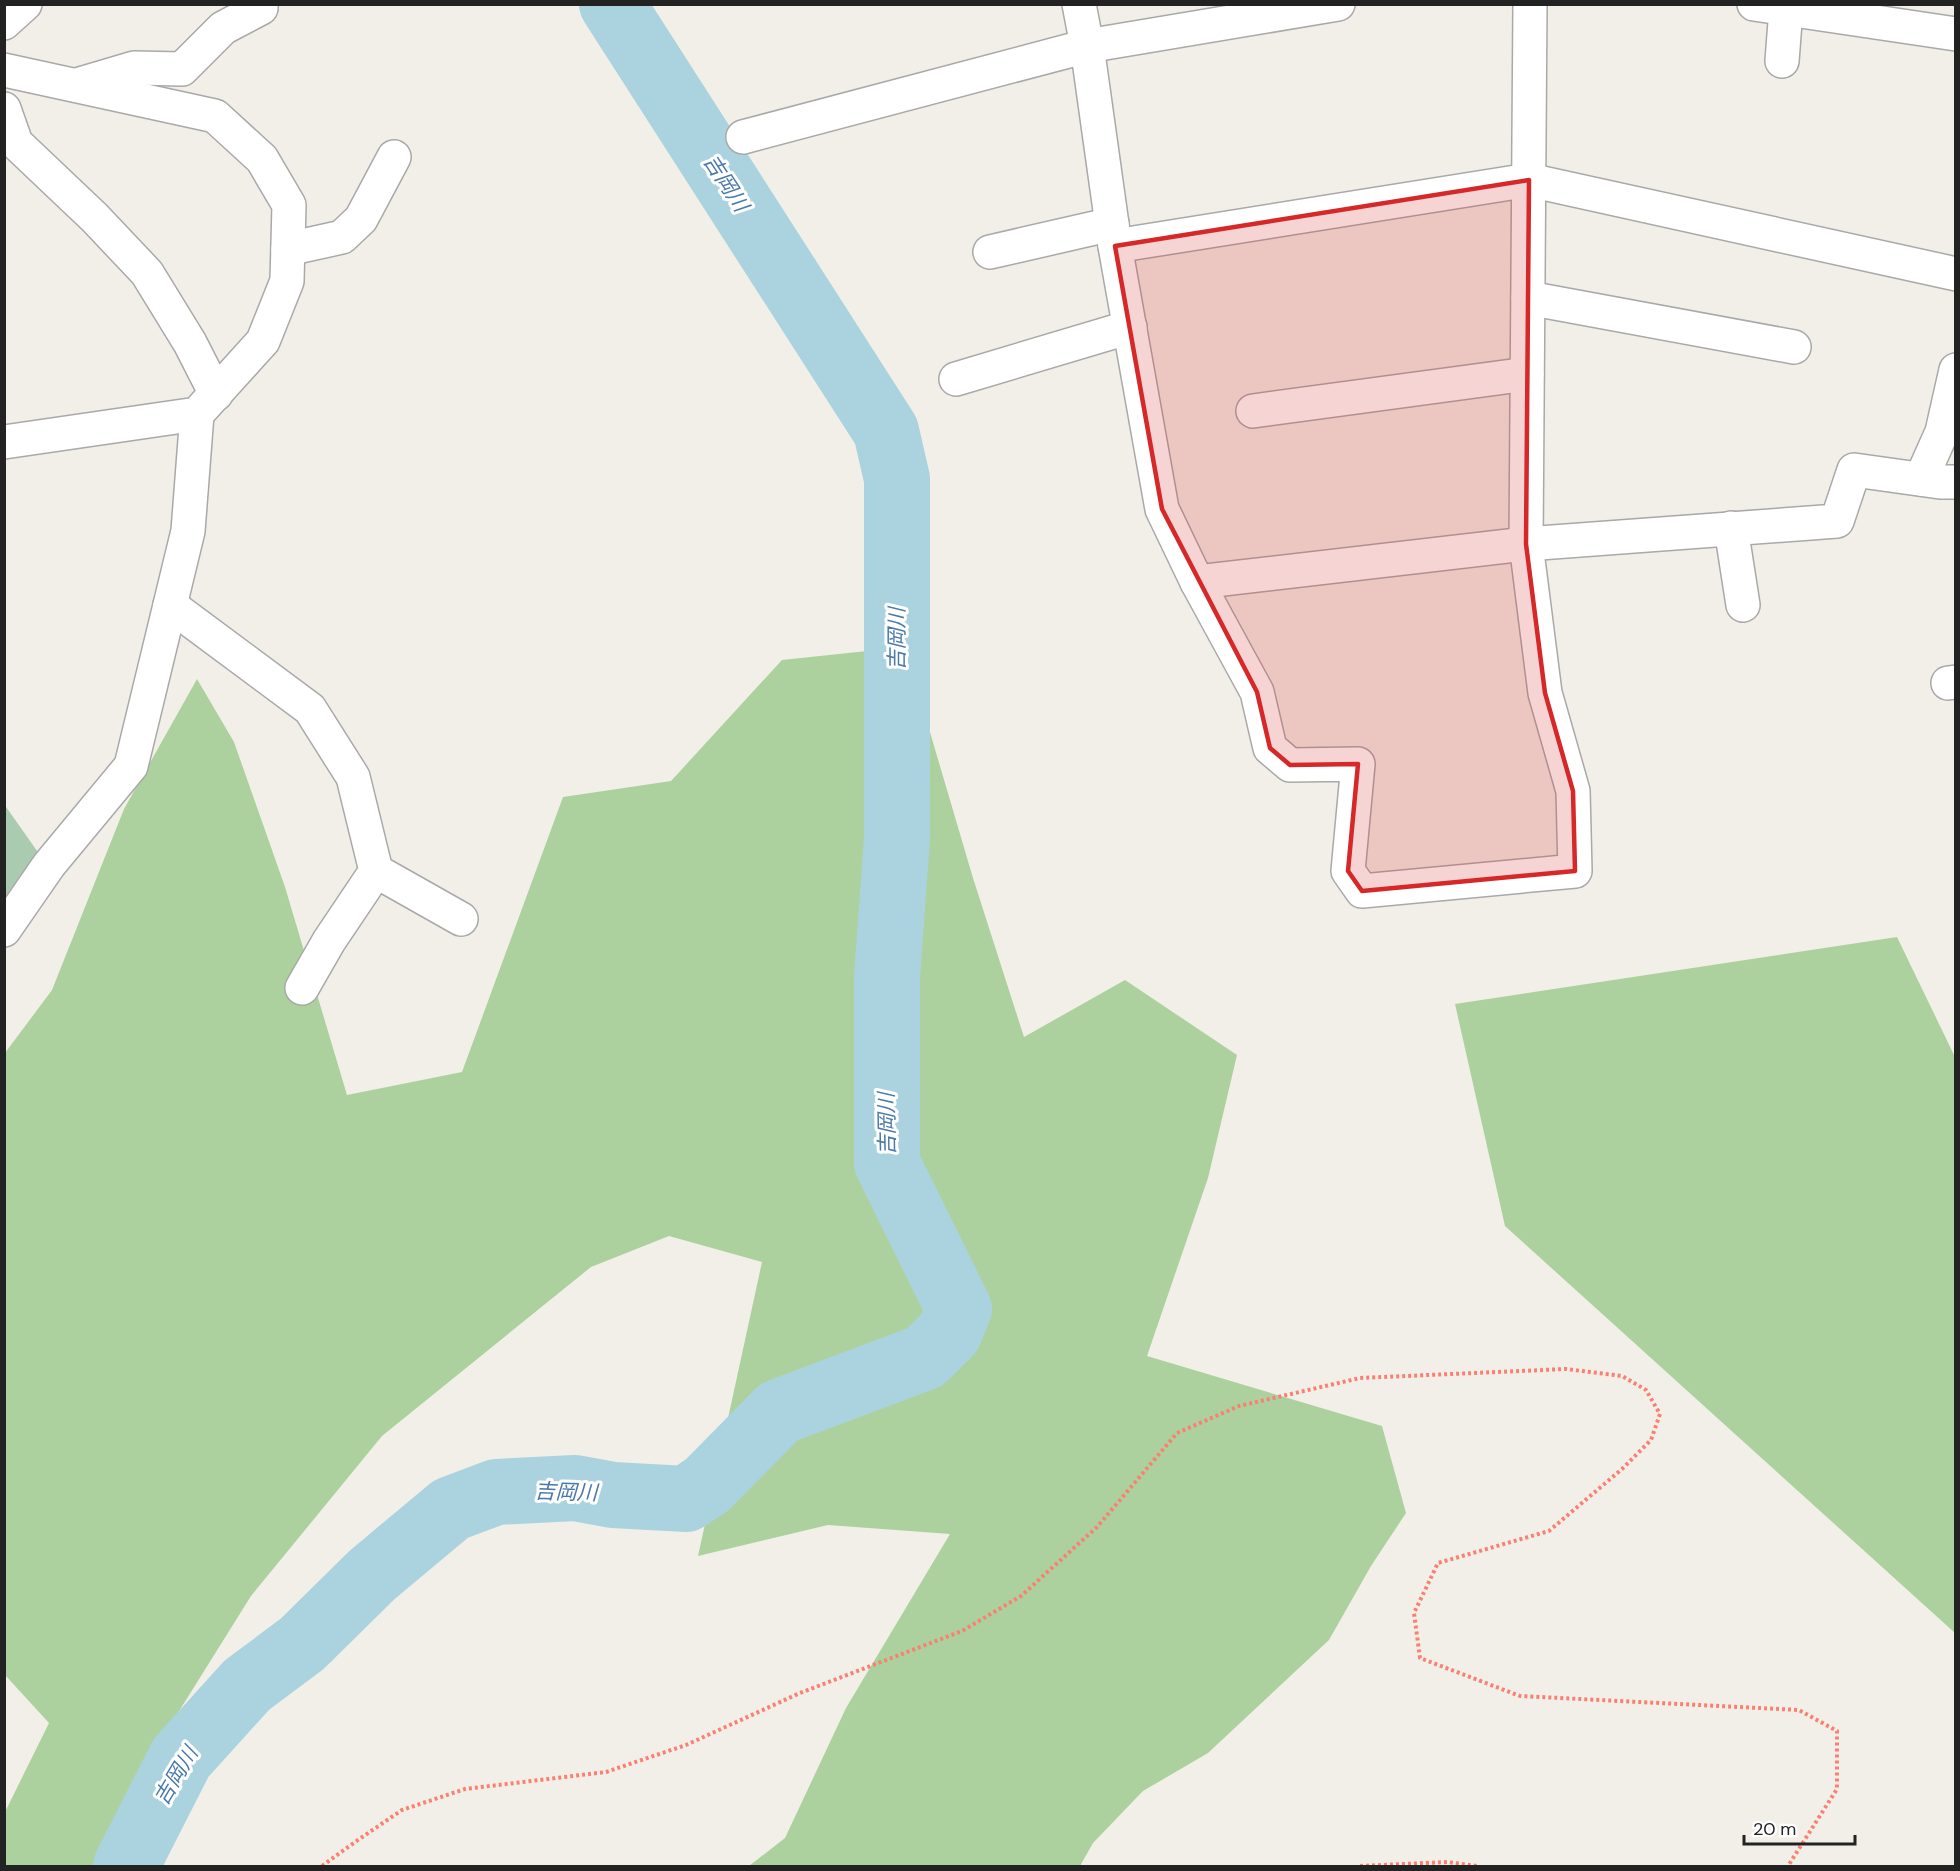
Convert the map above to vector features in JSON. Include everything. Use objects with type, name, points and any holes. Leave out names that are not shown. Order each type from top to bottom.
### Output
[{"type":"street","points":[[4,23],[25,4]]},
{"type":"street","points":[[1079,4],[1113,235],[1162,509],[1197,582],[1257,692],[1270,748],[1290,765],[1358,764],[1348,871],[1362,891],[1575,871],[1573,791],[1545,693],[1526,544],[1530,4]]},
{"type":"street","points":[[743,137],[1087,46],[1338,4]]},
{"type":"street","points":[[1782,61],[1770,7],[1956,34]]},
{"type":"street","points":[[76,86],[134,69],[182,69],[223,28],[261,8]]},
{"type":"street","points":[[4,70],[215,116],[262,159],[289,205],[287,281],[263,341],[207,404],[4,442]]},
{"type":"street","points":[[4,109],[16,143],[95,218],[147,273],[190,343],[207,404],[188,531],[131,766],[49,865],[4,930]]},
{"type":"street","points":[[288,249],[342,237],[361,219],[394,157]]},
{"type":"street","points":[[990,252],[1529,180],[1956,274]]},
{"type":"street","points":[[1528,298],[1794,347]]},
{"type":"street","points":[[956,380],[1130,327]]},
{"type":"street","points":[[1921,479],[1942,432],[1956,370]]},
{"type":"street","points":[[1253,411],[1527,374]]},
{"type":"street","points":[[1197,582],[1526,544],[1837,520],[1854,470],[1940,483],[1956,482]]},
{"type":"street","points":[[1731,528],[1743,604]]},
{"type":"street","points":[[170,604],[310,709],[353,777],[376,871],[461,919]]},
{"type":"street","points":[[302,988],[329,941],[376,871]]},
{"type":"path","points":[[322,1866],[402,1810],[465,1790],[606,1772],[686,1745],[800,1693],[962,1631],[1021,1596],[1097,1527],[1177,1433],[1239,1406],[1360,1378],[1566,1369],[1622,1376],[1646,1390],[1660,1414],[1651,1440],[1622,1469],[1549,1531],[1438,1563],[1414,1613],[1420,1658],[1520,1696],[1799,1710],[1837,1731],[1837,1790],[1788,1866]]},
{"type":"path","points":[[1360,1866],[1446,1862],[1477,1866]]},
{"type":"highlighted area","points":[[1529,180],[1526,544],[1545,693],[1573,791],[1575,871],[1362,891],[1348,871],[1358,764],[1290,765],[1270,748],[1257,692],[1162,509],[1115,246]]},
{"type":"green space","points":[[867,651],[927,722],[973,878],[1024,1037],[1125,980],[1237,1055],[1208,1178],[1147,1356],[1382,1426],[1406,1513],[1371,1566],[1329,1640],[1208,1753],[1143,1791],[1093,1843],[1080,1866],[749,1866],[785,1838],[846,1708],[950,1534],[828,1525],[698,1556],[762,1262],[669,1236],[591,1267],[382,1436],[251,1596],[156,1748],[121,1866],[5,1866],[4,1814],[49,1723],[5,1675],[5,1053],[52,990],[124,809],[197,679],[234,742],[285,887],[347,1095],[462,1072],[563,797],[671,781],[782,660]]},
{"type":"green space","points":[[4,804],[42,858],[5,899],[4,899]]},
{"type":"green space","points":[[1897,937],[1955,1057],[1955,1633],[1505,1226],[1455,1004]]},
{"type":"waterway","name":"吉岡川","points":[[126,1866],[181,1758],[247,1685],[302,1644],[372,1575],[451,1509],[496,1492],[575,1488],[613,1495],[686,1499],[707,1485],[779,1412],[925,1357],[949,1333],[959,1309],[887,1163],[887,977],[897,838],[897,479],[886,431],[612,4]]}]
